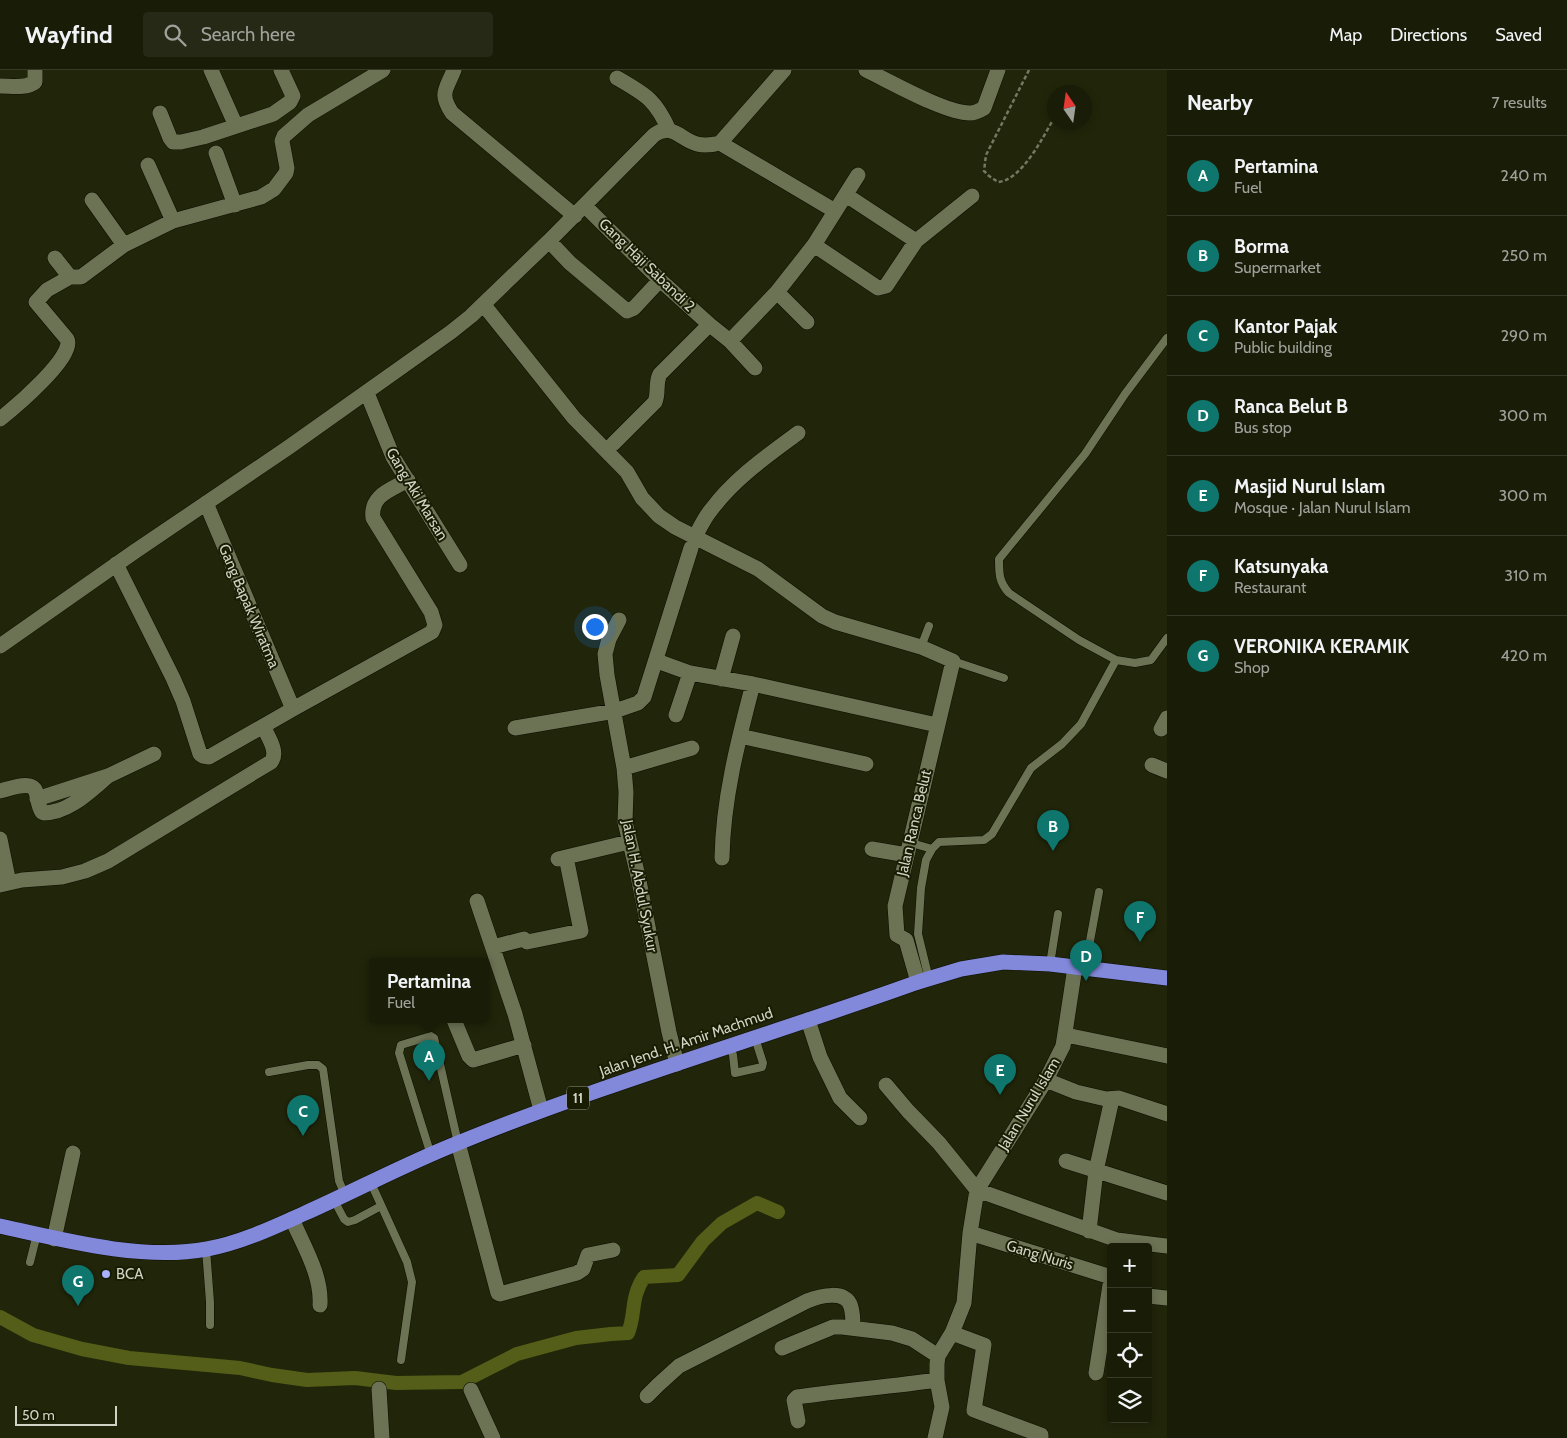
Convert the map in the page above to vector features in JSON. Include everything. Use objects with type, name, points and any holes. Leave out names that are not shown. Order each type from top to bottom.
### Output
[{"type":"highway","name":"Jalan Jend. H. Amir Machmud","points":[[0,1226],[54,1239],[136,1251],[175,1252],[206,1249],[247,1237],[292,1219],[431,1154],[542,1110],[961,969],[1003,962],[1050,964],[1167,978]]},
{"type":"street","points":[[0,86],[32,84],[35,82],[35,70]]},
{"type":"street","points":[[211,70],[236,126]]},
{"type":"street","points":[[160,113],[173,142],[203,137],[273,114],[290,102],[293,96],[281,70]]},
{"type":"street","points":[[0,419],[56,368],[68,349],[70,343],[36,302],[47,290],[70,277],[81,277],[124,245],[173,221],[262,197],[274,189],[286,173],[287,168],[282,141],[284,136],[308,115],[383,70]]},
{"type":"street","name":"Gang Haji Sabandi 2","points":[[454,70],[444,93],[444,102],[452,113],[580,211],[730,341],[755,368]]},
{"type":"street","points":[[0,646],[116,564],[289,448],[452,332],[580,211],[660,130],[669,130],[696,144],[708,146],[720,143],[784,70]]},
{"type":"street","points":[[866,70],[944,106],[969,113],[978,112],[984,108],[998,70]]},
{"type":"street","points":[[617,78],[647,96],[661,112],[669,130]]},
{"type":"street","points":[[720,143],[835,211]]},
{"type":"street","points":[[216,153],[235,205]]},
{"type":"street","points":[[148,164],[173,221]]},
{"type":"street","points":[[730,341],[777,292],[814,244],[858,176]]},
{"type":"street","points":[[846,195],[916,241]]},
{"type":"street","points":[[814,244],[878,288],[882,288],[886,286],[916,241],[972,196]]},
{"type":"street","points":[[92,200],[124,245]]},
{"type":"street","points":[[549,241],[570,263],[627,311],[634,308],[660,280]]},
{"type":"street","points":[[55,258],[70,277]]},
{"type":"street","points":[[777,292],[807,322]]},
{"type":"street","points":[[483,304],[574,418],[627,472],[642,498],[659,516],[693,542],[758,569],[822,616],[835,622],[921,647],[953,660]]},
{"type":"street","points":[[614,444],[655,402],[658,396],[657,379],[660,374],[710,324]]},
{"type":"street","name":"Gang Aki Marsan","points":[[367,393],[393,457],[460,565]]},
{"type":"street","points":[[515,728],[614,711],[638,703],[644,696],[656,661],[693,542],[710,511],[732,486],[762,459],[798,433]]},
{"type":"street","points":[[116,564],[173,678],[183,701],[200,754],[208,757],[432,632],[435,625],[432,612],[373,518],[372,508],[377,499],[408,480]]},
{"type":"street","name":"Gang Bapak Wiratma","points":[[206,503],[293,709]]},
{"type":"street","name":"Jalan H. Abdul Syukur","points":[[619,620],[605,654],[624,768],[626,792],[625,822],[677,1064]]},
{"type":"street","points":[[722,678],[733,636]]},
{"type":"street","name":"Jalan Ranca Belut","points":[[924,980],[906,940],[897,935],[895,906],[911,850],[936,725],[953,660]]},
{"type":"street","points":[[656,661],[690,673],[753,684],[936,725]]},
{"type":"street","points":[[676,715],[690,673]]},
{"type":"street","points":[[722,858],[726,801],[753,684]]},
{"type":"street","points":[[0,839],[5,884],[22,880],[62,877],[85,871],[108,861],[271,762],[275,753],[263,726]]},
{"type":"street","points":[[740,736],[866,764]]},
{"type":"street","points":[[624,768],[692,748]]},
{"type":"street","points":[[0,791],[27,785],[36,790],[37,799],[108,776],[154,754]]},
{"type":"street","points":[[1152,765],[1167,771]]},
{"type":"street","points":[[493,948],[523,939],[527,942],[581,931],[562,858],[629,842]]},
{"type":"street","points":[[872,849],[911,850]]},
{"type":"street","points":[[477,900],[524,1045],[542,1110]]},
{"type":"street","name":"Jalan Nurul Islam","points":[[980,1184],[1046,1080],[1063,1046],[1080,968]]},
{"type":"street","points":[[808,1020],[820,1057],[836,1091],[840,1098],[860,1118]]},
{"type":"street","points":[[455,1023],[469,1056],[473,1060],[524,1045]]},
{"type":"street","points":[[1066,1035],[1167,1056]]},
{"type":"street","points":[[1046,1080],[1076,1092],[1106,1099],[1119,1098],[1167,1114]]},
{"type":"street","points":[[886,1085],[902,1105],[980,1184],[1114,1243]]},
{"type":"street","points":[[1089,1231],[1096,1171],[1112,1099]]},
{"type":"street","points":[[458,1143],[498,1293],[577,1273],[584,1269],[588,1255],[613,1250]]},
{"type":"street","points":[[54,1239],[73,1153]]},
{"type":"street","points":[[1066,1162],[1167,1193]]},
{"type":"street","points":[[935,1438],[942,1407],[937,1380],[938,1356],[952,1333],[964,1304],[970,1233],[980,1184]]},
{"type":"street","points":[[292,1219],[316,1277],[321,1298],[320,1305]]},
{"type":"street","name":"Gang Nuris","points":[[970,1233],[1107,1285]]},
{"type":"street","points":[[1152,1245],[1167,1246]]},
{"type":"street","points":[[1096,1373],[1110,1288]]},
{"type":"street","points":[[647,1396],[679,1366],[822,1295],[848,1300],[851,1305],[854,1328]]},
{"type":"street","points":[[1152,1296],[1167,1298]]},
{"type":"street","points":[[782,1348],[833,1327],[854,1328],[892,1333],[912,1339],[938,1356]]},
{"type":"street","points":[[952,1333],[984,1345],[974,1410],[1041,1435],[1040,1438]]},
{"type":"street","points":[[798,1421],[794,1400],[797,1397],[842,1390],[937,1380]]},
{"type":"street","points":[[379,1388],[382,1438]]},
{"type":"street","points":[[471,1390],[493,1438]]},
{"type":"lane","points":[[1167,338],[1125,394],[1084,454],[1000,559],[999,576],[1002,585],[1009,593],[1079,640],[1116,660],[1135,663],[1151,660],[1167,638]]},
{"type":"lane","points":[[921,647],[929,626]]},
{"type":"lane","points":[[953,660],[1004,678]]},
{"type":"lane","points":[[924,980],[918,934],[921,888],[926,860],[932,849],[939,842],[984,840],[992,834],[1031,768],[1062,744],[1081,724],[1116,660]]},
{"type":"lane","points":[[911,850],[932,849]]},
{"type":"lane","points":[[1080,968],[1099,892]]},
{"type":"lane","points":[[1050,964],[1058,914]]},
{"type":"lane","points":[[431,1154],[399,1053],[401,1044],[431,1036],[434,1038],[458,1143]]},
{"type":"lane","points":[[730,1046],[735,1073],[762,1067],[763,1063],[755,1038]]},
{"type":"lane","points":[[269,1072],[308,1065],[318,1065],[323,1069],[339,1181],[339,1197],[344,1219],[348,1222],[355,1220],[381,1206]]},
{"type":"lane","points":[[371,1182],[407,1262],[412,1282],[401,1360]]},
{"type":"lane","points":[[30,1262],[37,1234]]},
{"type":"lane","points":[[206,1249],[210,1326]]},
{"type":"path","points":[[1029,70],[986,155],[984,171],[998,182],[1008,179],[1024,166],[1047,129]]},
{"type":"waterway","points":[[0,1317],[33,1335],[82,1349],[129,1358],[240,1368],[307,1380],[355,1378],[396,1383],[462,1382],[517,1354],[576,1338],[628,1333],[635,1299],[644,1277],[678,1275],[703,1241],[722,1223],[757,1203],[778,1212]]},
{"type":"place","name":"Borma","points":[[1053,851]]},
{"type":"place","name":"Katsunyaka","points":[[1140,942]]},
{"type":"place","name":"Ranca Belut B","points":[[1086,981]]},
{"type":"place","name":"Pertamina","points":[[429,1081]]},
{"type":"place","name":"Masjid Nurul Islam","points":[[1000,1095]]},
{"type":"place","name":"Kantor Pajak","points":[[303,1136]]},
{"type":"place","name":"BCA","points":[[106,1274]]},
{"type":"place","name":"VERONIKA KERAMIK","points":[[78,1306]]}]
